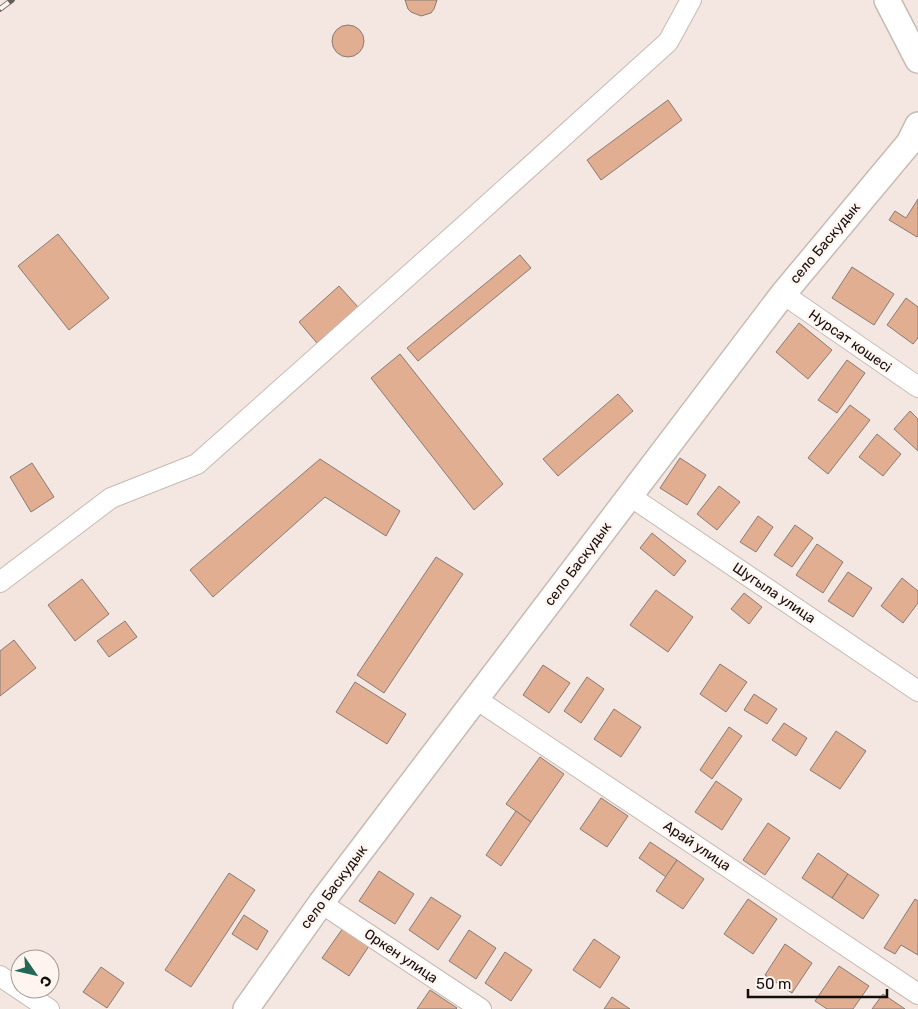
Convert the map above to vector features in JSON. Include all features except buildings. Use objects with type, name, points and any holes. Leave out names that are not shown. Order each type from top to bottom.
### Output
[{"type":"street","points":[[0,582],[111,498],[197,464],[463,228],[668,42],[691,0]]},
{"type":"street","points":[[887,0],[918,60]]},
{"type":"street","name":"село Баскудык","points":[[246,1009],[321,903],[783,294],[909,143],[918,125]]},
{"type":"street","name":"Нурсат кошесi","points":[[783,294],[918,387]]},
{"type":"street","name":"Шугыла улица","points":[[630,496],[918,691]]},
{"type":"street","name":"Арай улица","points":[[476,699],[918,994]]},
{"type":"street","name":"Оркен улица","points":[[321,903],[481,1009]]},
{"type":"street","points":[[0,976],[49,1009]]},
{"type":"railway","points":[[0,9],[12,0]]}]
